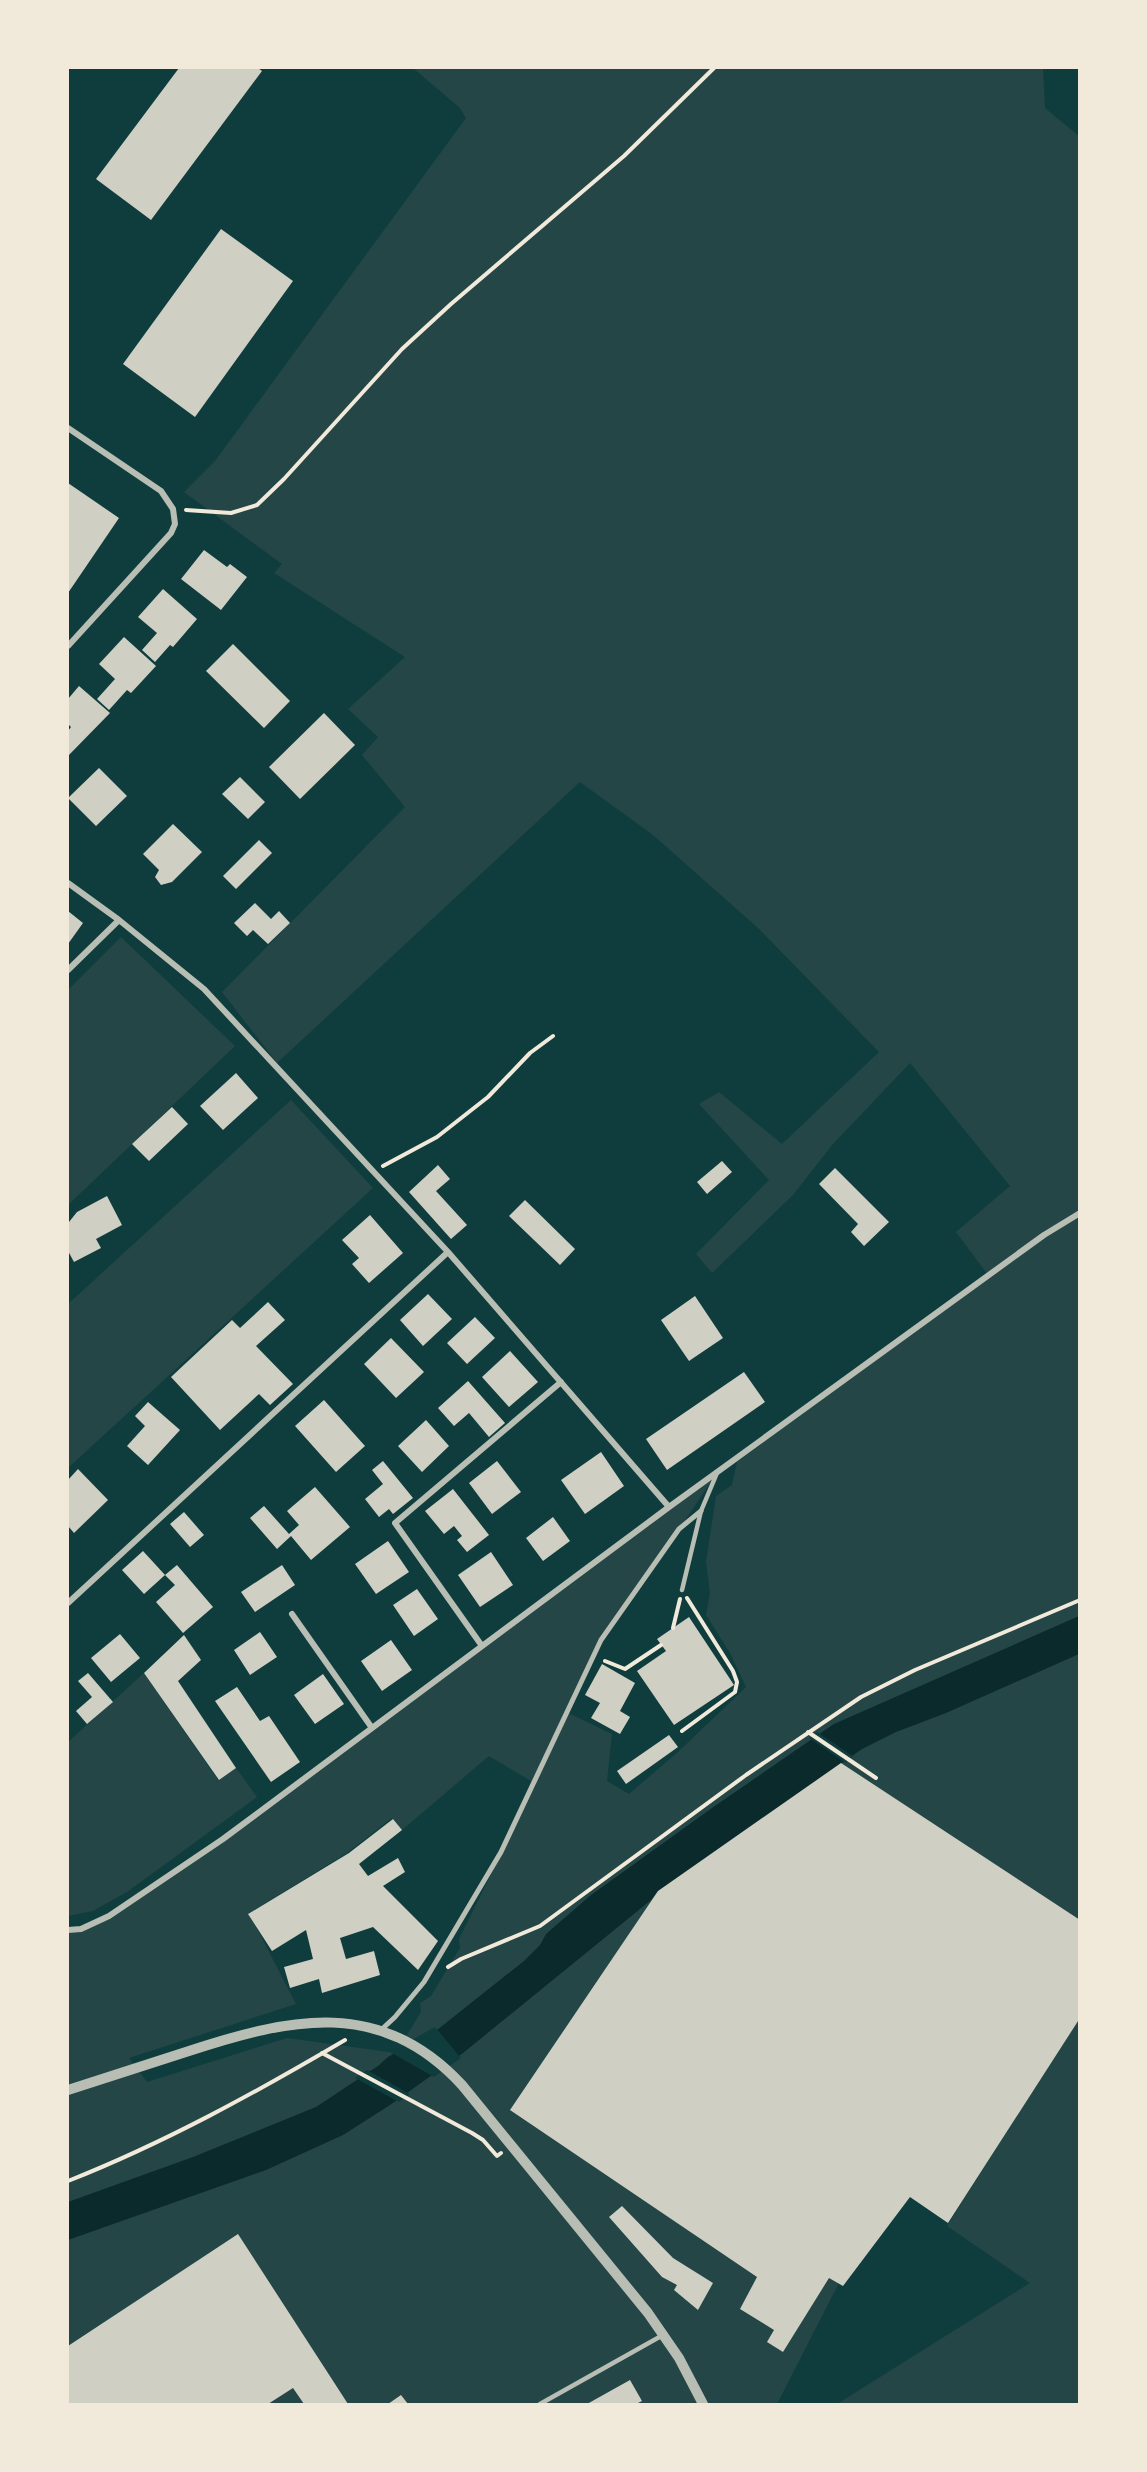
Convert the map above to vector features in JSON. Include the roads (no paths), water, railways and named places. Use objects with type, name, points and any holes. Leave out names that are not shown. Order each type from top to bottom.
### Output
[{"type":"street","points":[[68,428],[161,491],[173,509],[175,524],[171,533],[68,646]]},
{"type":"street","points":[[68,883],[119,920],[204,988],[448,1252],[669,1507]]},
{"type":"street","points":[[68,970],[119,920]]},
{"type":"street","points":[[68,1930],[81,1929],[109,1916],[223,1839],[669,1507],[1044,1235],[1080,1213]]},
{"type":"street","points":[[68,1603],[448,1252]]},
{"type":"street","points":[[482,1647],[394,1523],[561,1382]]},
{"type":"street","points":[[383,2032],[424,1982],[501,1852],[600,1640],[680,1529],[701,1511]]},
{"type":"street","points":[[292,1614],[372,1728]]},
{"type":"street","points":[[68,2090],[243,2033],[284,2024],[327,2022],[367,2027],[383,2032],[431,2056],[462,2085],[664,2335],[703,2404]]},
{"type":"lane","points":[[682,1590],[701,1511],[717,1473]]},
{"type":"lane","points":[[540,2404],[664,2335]]}]
